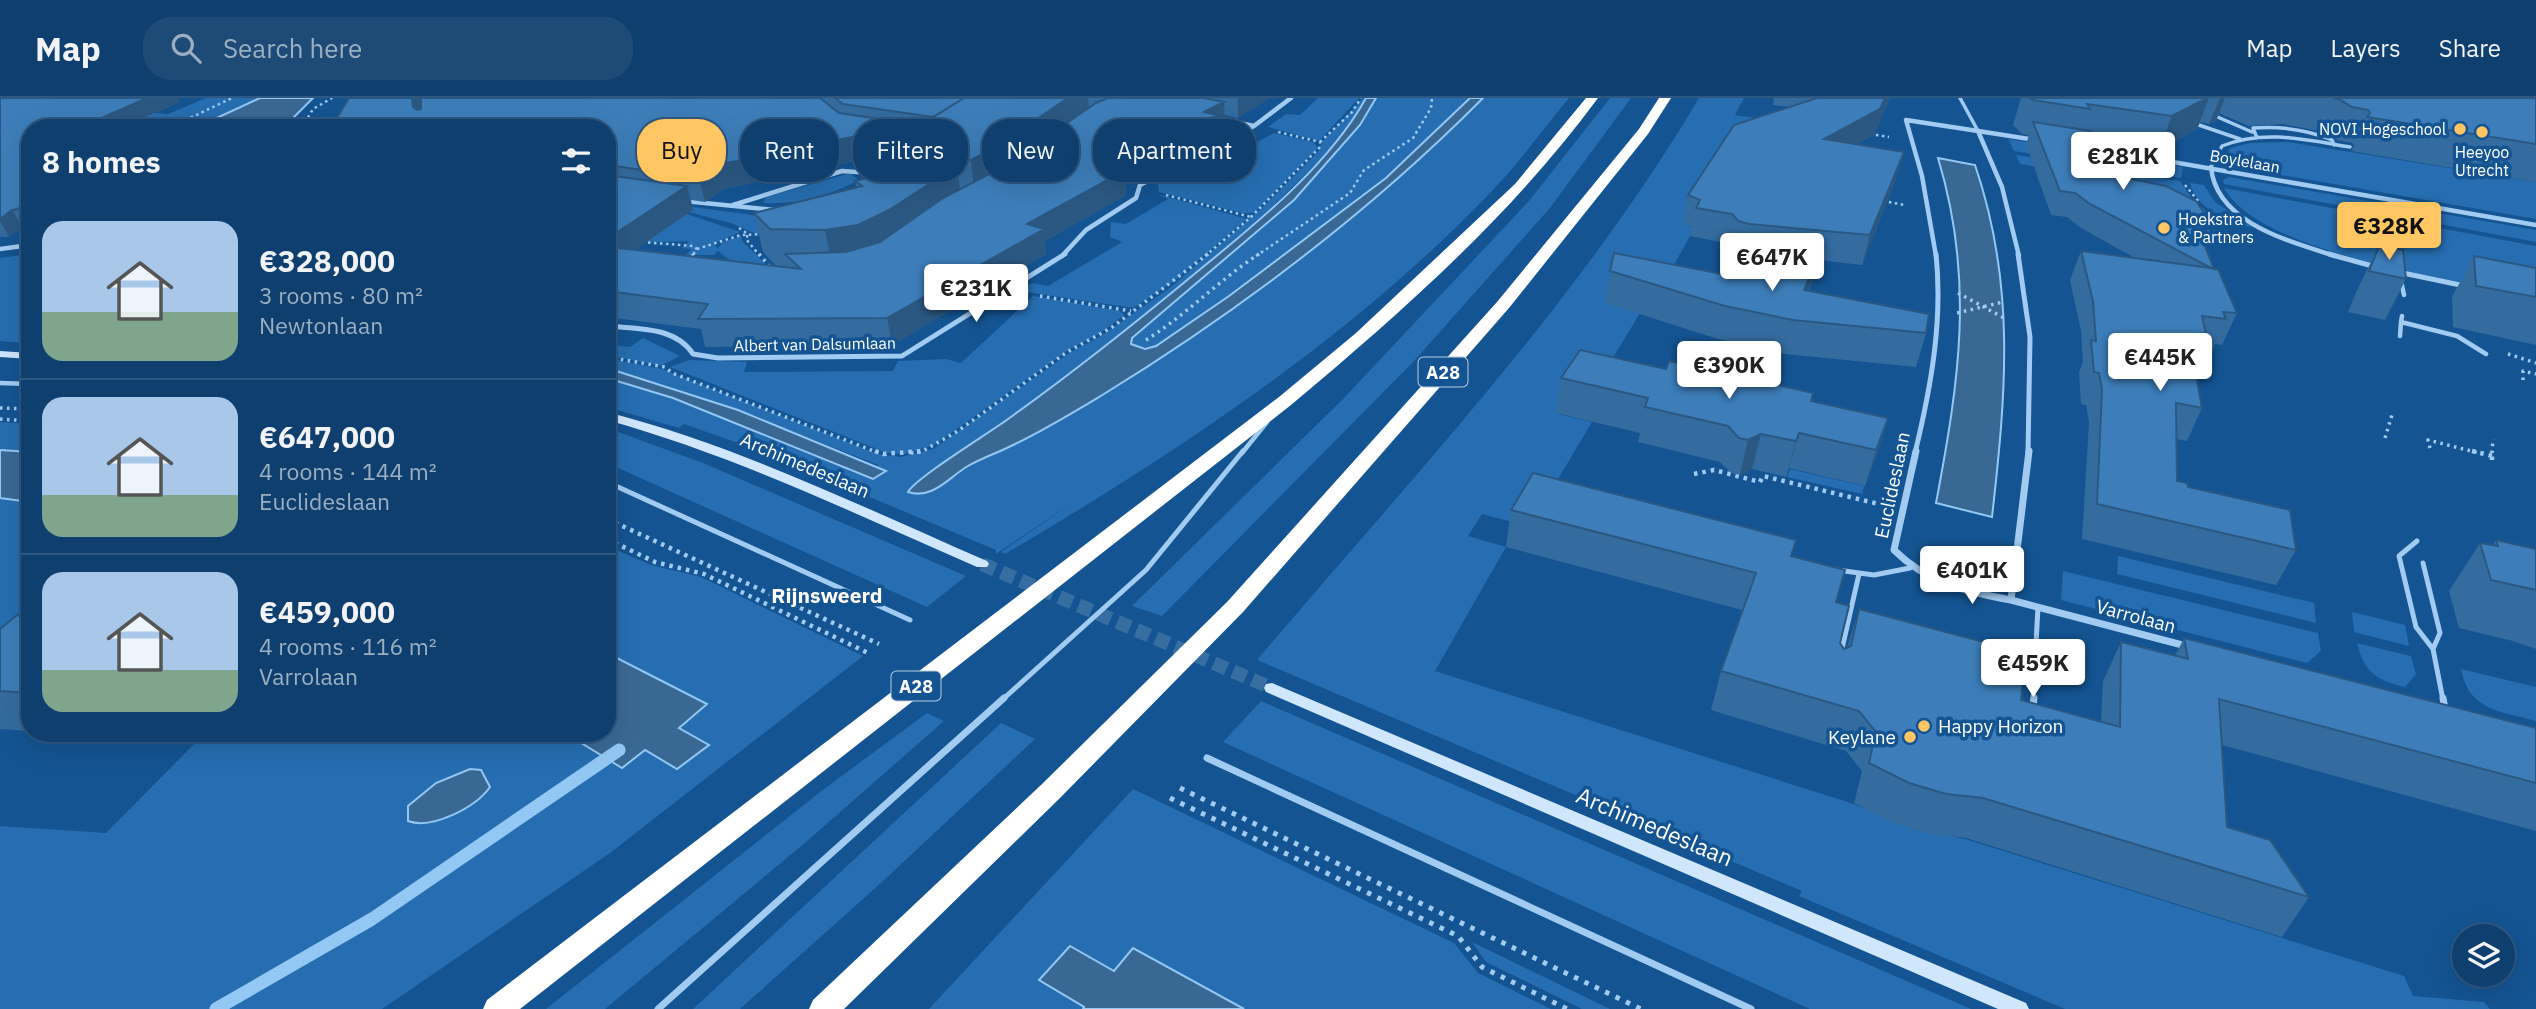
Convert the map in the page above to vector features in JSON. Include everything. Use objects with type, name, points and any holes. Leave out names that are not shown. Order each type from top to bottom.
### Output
[{"type":"highway","name":"A28","points":[[498,1009],[1285,401],[1362,337],[1502,205],[1592,98]]},
{"type":"highway","name":"A28","points":[[824,1009],[1050,792],[1235,607],[1503,305],[1644,131],[1665,98]]},
{"type":"highway","name":"A28","points":[[480,1009],[547,971]]},
{"type":"main road","points":[[0,354],[21,355]]},
{"type":"main road","name":"Archimedeslaan","points":[[616,418],[672,434],[982,565]]},
{"type":"main road","name":"Archimedeslaan","points":[[1272,688],[2019,1009]]},
{"type":"street","name":"Albert van Dalsumlaan","points":[[1256,124],[1291,98]]},
{"type":"street","points":[[1205,116],[1220,119]]},
{"type":"street","name":"Euclideslaan","points":[[1910,568],[1894,550],[1935,350],[1937,282],[1930,209],[1906,120],[1978,131]]},
{"type":"street","points":[[1978,131],[2047,141]]},
{"type":"street","points":[[1910,568],[1934,581],[2011,600],[2031,454],[2032,332],[2008,203],[1989,149],[1978,131]]},
{"type":"street","name":"Boylelaan","points":[[2089,148],[2536,225]]},
{"type":"street","points":[[2211,167],[2212,184],[2222,201],[2254,223],[2306,247],[2388,270],[2469,286]]},
{"type":"street","points":[[728,206],[842,171],[853,172]]},
{"type":"street","name":"Albert van Dalsumlaan","points":[[616,327],[667,334],[684,341],[693,354],[718,358],[902,356],[1065,254],[1086,230],[1136,198],[1140,185],[1146,182]]},
{"type":"street","points":[[679,200],[780,209]]},
{"type":"street","points":[[0,249],[21,246]]},
{"type":"street","name":"Varrolaan","points":[[2011,600],[2197,649]]},
{"type":"street","points":[[2434,712],[2446,715]]},
{"type":"lane","points":[[1960,98],[1978,131]]},
{"type":"lane","points":[[2208,114],[2252,132],[2257,138]]},
{"type":"lane","points":[[2191,123],[2240,139]]},
{"type":"lane","points":[[2252,132],[2253,128],[2287,127],[2319,134],[2332,139],[2334,145]]},
{"type":"lane","points":[[2211,167],[2222,146],[2240,139],[2287,138],[2350,147]]},
{"type":"lane","points":[[2388,270],[2401,279],[2404,295]]},
{"type":"lane","points":[[2400,336],[2401,319],[2471,341],[2487,354]]},
{"type":"lane","points":[[0,383],[21,384]]},
{"type":"lane","name":"A28","points":[[658,1009],[1146,570],[1285,401]]},
{"type":"lane","points":[[616,486],[910,620]]},
{"type":"lane","points":[[2417,541],[2399,556],[2416,627],[2433,649],[2446,715]]},
{"type":"lane","points":[[2423,563],[2440,633],[2433,649]]},
{"type":"lane","points":[[1829,568],[1874,575],[1910,568]]},
{"type":"lane","points":[[1838,662],[1859,574]]},
{"type":"lane","points":[[2033,717],[2038,607]]},
{"type":"lane","points":[[1207,758],[1751,1009]]},
{"type":"path","points":[[186,119],[232,98]]},
{"type":"path","points":[[307,119],[313,109],[332,98]]},
{"type":"path","points":[[616,359],[665,367],[672,373],[883,454],[908,455],[936,446],[1067,352],[1111,328],[1171,285],[1251,217],[1315,153],[1320,142],[1352,112],[1361,98]]},
{"type":"path","points":[[1146,340],[1170,325],[1230,273],[1350,192],[1364,170],[1413,138],[1432,108],[1432,98]]},
{"type":"path","points":[[1256,126],[1320,142]]},
{"type":"path","points":[[1857,132],[1886,137]]},
{"type":"path","points":[[1137,191],[1251,217]]},
{"type":"path","points":[[1876,200],[1930,209]]},
{"type":"path","points":[[2190,230],[2225,233]]},
{"type":"path","points":[[698,260],[691,255],[697,249],[741,235],[773,231]]},
{"type":"path","points":[[631,241],[680,243],[697,249]]},
{"type":"path","points":[[1006,290],[1132,312]]},
{"type":"path","points":[[1955,292],[2012,322]]},
{"type":"path","points":[[1946,315],[2007,301]]},
{"type":"path","points":[[2505,347],[2508,357],[2536,364]]},
{"type":"path","points":[[2523,380],[2524,371],[2536,374]]},
{"type":"path","points":[[0,408],[21,409]]},
{"type":"path","points":[[2385,438],[2392,415]]},
{"type":"path","points":[[0,419],[21,420]]},
{"type":"path","points":[[2430,448],[2428,440],[2493,458],[2493,439]]},
{"type":"path","points":[[1694,474],[1714,470],[1760,482],[1763,476],[1862,499]]},
{"type":"path","points":[[616,523],[695,556],[879,644]]},
{"type":"path","points":[[616,543],[656,562],[704,574],[868,653]]},
{"type":"path","points":[[1180,788],[1641,1009]]},
{"type":"path","points":[[1170,798],[1458,936],[1482,967],[1567,1009]]},
{"type":"shaded area","points":[[206,98],[260,98],[214,119],[62,119],[0,101],[168,114]]},
{"type":"shaded area","points":[[260,98],[313,98],[292,119],[214,119]]},
{"type":"shaded area","points":[[1318,98],[1359,98],[1319,141],[1268,127],[1286,114],[1300,115]]},
{"type":"shaded area","points":[[1363,98],[1366,98],[1325,154],[1215,259],[1117,338],[911,493],[936,490],[967,467],[1014,445],[1172,349],[1353,218],[1481,98],[1569,98],[1491,192],[1380,296],[1321,344],[1198,433],[1005,554],[1001,552],[1078,499],[996,554],[996,550],[755,449],[684,424],[679,428],[616,410],[616,381],[673,398],[873,479],[878,477],[878,465],[738,410],[616,371],[616,360],[662,369],[878,454],[900,457],[933,449],[1071,352],[1101,336],[1171,287],[1264,206],[1318,152],[1322,142]]},
{"type":"shaded area","points":[[1366,98],[1376,98],[1360,125],[1294,200],[1132,338],[1131,344],[1145,349],[1156,346],[1229,296],[1386,178],[1470,98],[1483,98],[1395,181],[1349,220],[1205,328],[1047,428],[968,466],[933,490],[917,494],[908,492],[925,476],[1083,364],[1239,237],[1310,172],[1350,123]]},
{"type":"shaded area","points":[[1376,98],[1470,98],[1386,178],[1229,296],[1156,346],[1141,348],[1130,343],[1132,338],[1294,200],[1360,125]]},
{"type":"shaded area","points":[[1610,98],[1631,98],[1550,208],[1414,361],[1162,616],[1132,606],[1343,399],[1529,201]]},
{"type":"shaded area","points":[[1699,98],[1744,98],[1735,115],[1761,119],[1683,222],[1694,229],[1661,288],[1640,313],[1599,381],[1560,406],[1558,414],[1592,422],[1539,511],[1520,524],[1482,514],[1468,536],[1506,547],[1435,671],[1854,804],[1916,830],[1965,839],[2404,976],[2413,996],[2484,1002],[2490,1009],[2065,1009],[1799,896],[1802,891],[1257,660],[1432,457],[1546,318],[1651,174]]},
{"type":"shaded area","points":[[1274,133],[1313,142],[1318,148],[1254,213],[1243,213],[1159,192],[1158,185],[1162,182],[1256,182],[1256,143]]},
{"type":"shaded area","points":[[2008,139],[2183,167],[2181,178],[2014,151]]},
{"type":"shaded area","points":[[2288,142],[2536,182],[2536,219],[2241,168],[2226,160],[2230,148],[2250,143]]},
{"type":"shaded area","points":[[2016,155],[2180,181],[2195,203],[2219,220],[2216,222],[2111,178],[2020,164]]},
{"type":"shaded area","points":[[1938,158],[1975,165],[1997,253],[2002,296],[2004,383],[1992,517],[1936,503],[1956,372],[1960,289],[1957,246]]},
{"type":"shaded area","points":[[850,173],[855,182],[836,191],[801,201],[763,203],[766,197],[818,182],[839,182],[839,176]]},
{"type":"shaded area","points":[[2229,177],[2536,230],[2536,242],[2224,184],[2223,180]]},
{"type":"shaded area","points":[[2190,183],[2204,185],[2215,202],[2252,227],[2233,223],[2214,213],[2199,199]]},
{"type":"shaded area","points":[[2224,188],[2536,246],[2536,296],[2415,273],[2320,248],[2278,231],[2245,211]]},
{"type":"shaded area","points":[[1157,194],[1247,219],[1173,282],[1133,308],[1020,291],[1032,283],[1048,286],[1122,242],[1110,237],[1111,222],[1126,224],[1168,199]]},
{"type":"shaded area","points":[[647,201],[760,216],[837,214],[756,234],[731,223]]},
{"type":"shaded area","points":[[687,214],[740,232],[713,244],[718,248],[723,242],[741,236],[742,241],[770,268],[732,262],[718,251],[714,255],[686,255],[691,249],[682,248],[689,241],[654,242],[622,238],[677,215]]},
{"type":"shaded area","points":[[21,255],[21,343],[0,341],[0,258]]},
{"type":"shaded area","points":[[1033,296],[1120,311],[1124,315],[1099,334],[1070,349],[934,445],[904,454],[887,453],[670,367],[689,360],[747,362],[744,372],[893,371],[898,361],[946,359],[961,363]]},
{"type":"shaded area","points":[[643,338],[680,356],[660,366],[616,357],[616,345],[630,347]]},
{"type":"shaded area","points":[[616,371],[738,410],[886,471],[873,479],[673,398],[616,381]]},
{"type":"shaded area","points":[[0,422],[21,423],[21,451],[0,450]]},
{"type":"shaded area","points":[[616,431],[703,463],[966,576],[927,607],[616,467]]},
{"type":"shaded area","points":[[0,450],[21,451],[21,501],[0,498]]},
{"type":"shaded area","points":[[1790,469],[1864,486],[1862,494],[1787,477]]},
{"type":"shaded area","points":[[0,498],[21,501],[21,676],[0,688]]},
{"type":"shaded area","points":[[616,550],[651,565],[701,577],[863,656],[610,853],[382,1009],[0,1009],[0,826],[106,833],[196,742],[580,742],[622,768],[645,749],[708,745],[679,728],[706,704],[616,658]],"holes":[[[487,792],[462,809],[434,820],[414,823],[408,806],[417,800]]]},
{"type":"shaded area","points":[[2118,556],[2314,603],[2316,623],[2117,574]]},
{"type":"shaded area","points":[[2063,571],[2318,633],[2321,651],[2307,663],[2061,600]]},
{"type":"shaded area","points":[[2352,612],[2405,625],[2409,646],[2354,632]]},
{"type":"shaded area","points":[[2357,643],[2411,656],[2416,674],[2405,687],[2379,678],[2364,662]]},
{"type":"shaded area","points":[[616,658],[707,704],[679,728],[709,745],[677,769],[645,750],[622,768],[580,742],[616,742]]},
{"type":"shaded area","points":[[2461,669],[2536,687],[2536,721],[2499,711],[2479,701],[2465,683]]},
{"type":"shaded area","points":[[1261,701],[1971,1009],[1810,1009],[1223,742]]},
{"type":"shaded area","points":[[927,713],[944,721],[806,842],[605,1009],[546,1009],[824,789]]},
{"type":"shaded area","points":[[1001,723],[1035,739],[882,882],[740,1009],[693,1009]]},
{"type":"shaded area","points":[[470,769],[481,770],[490,787],[475,802],[441,819],[418,823],[408,821],[408,806],[436,783]]},
{"type":"shaded area","points":[[1133,789],[1454,943],[1478,973],[1551,1009],[1244,1009],[1134,949],[1114,971],[1070,947],[1083,1009],[929,1009]]},
{"type":"shaded area","points":[[1472,942],[1610,1009],[1582,1009],[1486,962]]},
{"type":"shaded area","points":[[1070,946],[1114,971],[1133,948],[1244,1009],[1083,1009],[1084,1007],[1039,980]]},
{"type":"building","points":[[0,98],[147,98],[101,118],[106,119],[21,119],[21,206],[0,219]]},
{"type":"building","points":[[349,98],[412,98],[413,107],[417,110],[421,109],[421,98],[820,98],[839,113],[880,119],[853,119],[853,137],[839,140],[839,119],[740,119],[740,160],[726,163],[726,119],[637,119],[637,169],[616,166],[616,119],[336,119]]},
{"type":"building","points":[[835,98],[964,98],[933,117],[843,104]]},
{"type":"building","points":[[964,98],[1068,98],[1037,119],[982,119],[982,154],[971,160],[968,160],[968,119],[931,119]]},
{"type":"building","points":[[1108,98],[1204,98],[1224,102],[1204,112],[1217,115],[1209,119],[1093,119],[1093,182],[1104,182],[1027,224],[1044,229],[887,318],[698,319],[708,304],[616,292],[616,248],[801,269],[785,254],[846,252],[880,242],[943,198],[982,178],[982,182],[1079,182],[1079,119],[1073,119]]},
{"type":"building","points":[[1817,98],[1885,98],[1880,109],[1824,139],[1904,152],[1870,235],[1749,224],[1738,221],[1732,214],[1696,208],[1700,200],[1688,195],[1734,125]]},
{"type":"building","points":[[2030,98],[2207,98],[2172,116],[2087,104],[2090,109]]},
{"type":"building","points":[[2334,98],[2536,98],[2536,144],[2367,117],[2370,113],[2368,110],[2352,107]]},
{"type":"building","points":[[2033,122],[2091,131],[2112,175],[2166,186],[2196,201],[2205,214],[2199,231],[2214,269],[2090,204],[2075,193],[2060,191]]},
{"type":"building","points":[[616,176],[637,179],[637,182],[687,186],[616,233]]},
{"type":"building","points":[[856,182],[932,182],[889,210],[858,225],[825,230],[770,229],[754,213],[862,186]]},
{"type":"building","points":[[1822,245],[1804,290],[1929,314],[1926,333],[1793,320],[1725,306],[1610,271],[1614,253],[1742,278]]},
{"type":"building","points":[[2379,246],[2403,250],[2406,279],[2369,271]]},
{"type":"building","points":[[2081,251],[2218,269],[2237,313],[2223,312],[2226,319],[2202,316],[2208,343],[2190,340],[2202,408],[2176,403],[2177,481],[2187,483],[2188,487],[2290,510],[2296,550],[2097,504],[2102,389],[2099,373],[2094,372],[2091,340],[2096,341],[2093,301]]},
{"type":"building","points":[[2474,256],[2536,268],[2536,297],[2476,286]]},
{"type":"building","points":[[1580,350],[1666,369],[1669,361],[1813,393],[1811,401],[1888,418],[1876,450],[1799,433],[1796,441],[1761,434],[1748,440],[1739,438],[1728,426],[1645,407],[1648,398],[1561,378]]},
{"type":"building","points":[[1533,473],[1796,540],[1791,556],[1845,570],[1836,602],[1849,606],[1840,643],[1844,649],[1851,646],[1859,609],[2025,653],[2021,700],[2120,727],[2121,642],[2188,659],[2184,638],[2536,728],[2536,783],[2219,699],[2227,827],[2270,840],[2309,897],[1983,798],[1946,794],[1909,783],[1869,763],[1876,732],[1859,711],[1721,671],[1756,573],[1511,510]]},
{"type":"building","points":[[2496,540],[2536,549],[2536,590],[2491,580],[2480,543],[2498,546]]},
{"type":"building","points":[[17,615],[21,615],[21,692],[0,691],[0,629]]},
{"type":"waterway","points":[[216,1009],[372,919],[619,750]]},
{"type":"tunnel","points":[[982,564],[1272,688]]},
{"type":"place","name":"NOVI Hogeschool","points":[[2460,129]]},
{"type":"place","name":"Heeyoo Utrecht","points":[[2482,132]]},
{"type":"place","name":"Hoekstra & Partners","points":[[2164,228]]},
{"type":"place","name":"Happy Horizon","points":[[1924,726]]},
{"type":"place","name":"Keylane","points":[[1910,737]]},
{"type":"district","name":"Rijnsweerd","points":[[827,595]]}]
